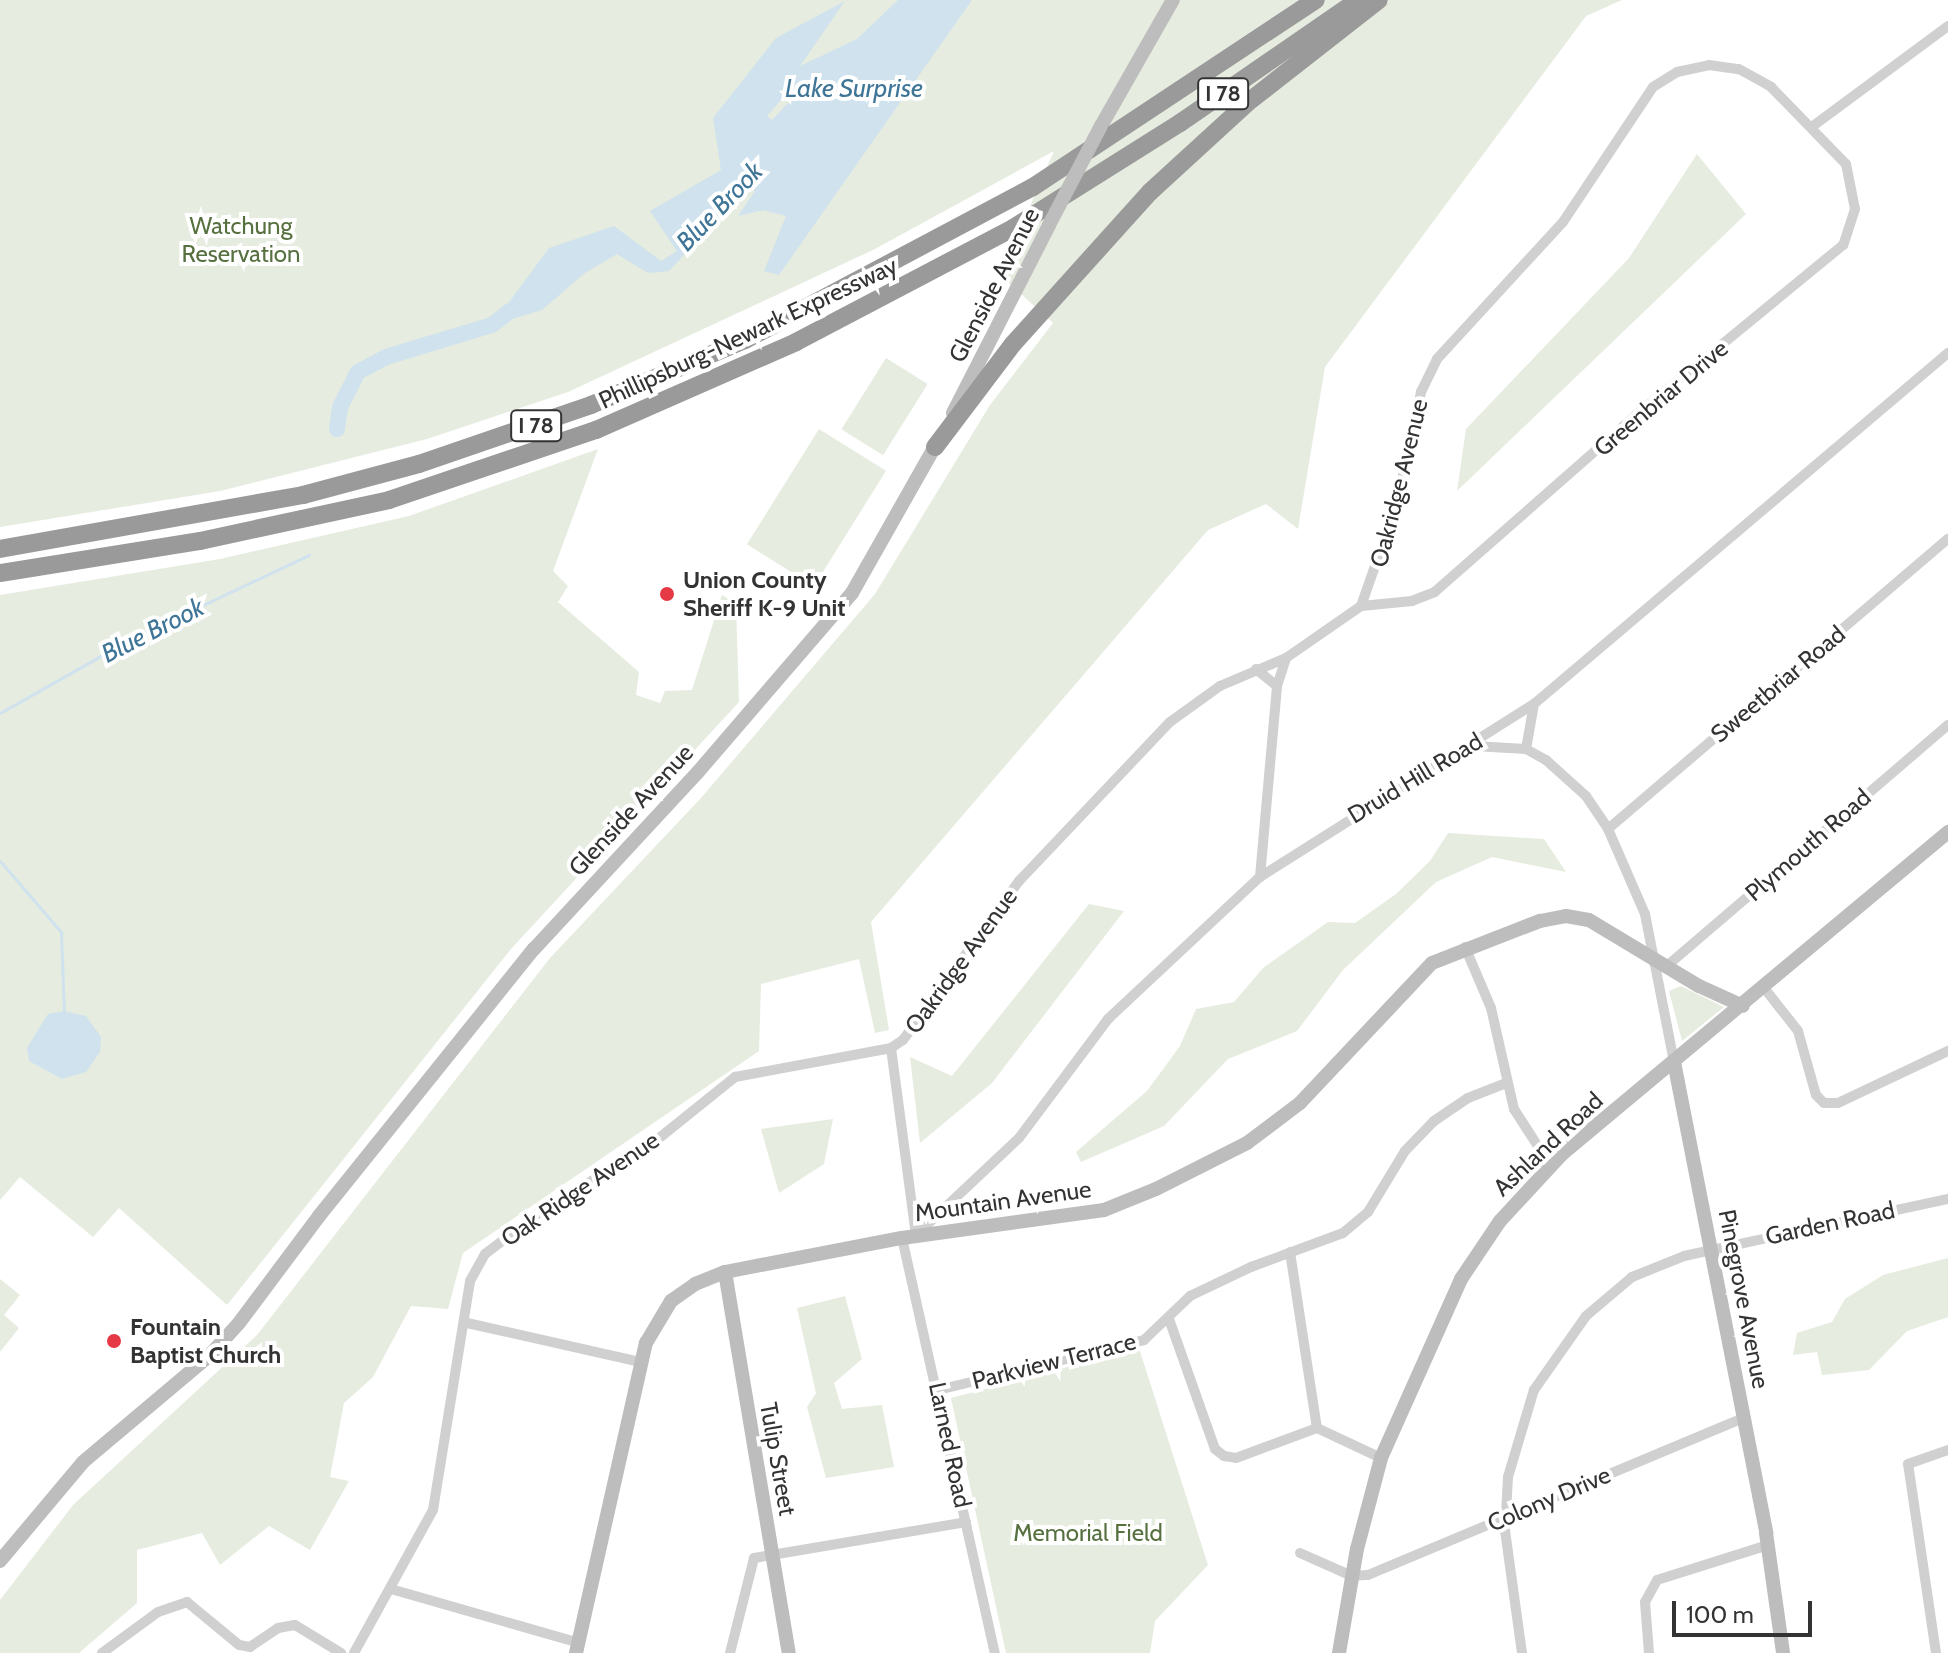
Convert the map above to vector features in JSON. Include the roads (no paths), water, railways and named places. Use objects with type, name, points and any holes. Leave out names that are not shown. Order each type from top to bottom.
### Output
[{"type":"highway","name":"Phillipsburg-Newark Expressway","points":[[0,549],[303,495],[506,437],[647,382],[745,340],[1033,187],[1316,0]]},
{"type":"highway","name":"Phillipsburg-Newark Expressway","points":[[0,573],[200,541],[389,500],[596,430],[796,342],[1013,228],[1180,123],[1358,0]]},
{"type":"highway","points":[[935,447],[1013,344],[1150,192],[1247,103],[1379,0]]},
{"type":"main road","name":"Glenside Avenue","points":[[0,1561],[83,1462],[210,1355],[246,1315],[319,1216],[534,949],[698,772],[852,593],[935,447],[1101,126],[1173,0]]},
{"type":"main road","name":"Ashland Road","points":[[1339,1653],[1352,1576],[1381,1458],[1461,1279],[1500,1221],[1550,1165],[1765,989],[1948,832]]},
{"type":"main road","name":"Mountain Avenue","points":[[578,1648],[640,1362],[650,1333],[671,1301],[725,1272],[909,1237],[1104,1210],[1218,1158],[1300,1103],[1424,968],[1465,947],[1566,916],[1589,920],[1743,1006]]},
{"type":"main road","name":"Pinegrove Avenue","points":[[1674,1062],[1745,1417],[1783,1653]]},
{"type":"main road","name":"Tulip Street","points":[[725,1272],[789,1653]]},
{"type":"street","points":[[1813,126],[1946,30]]},
{"type":"street","name":"Oakridge Avenue","points":[[891,1048],[924,1016],[1019,881],[1170,722],[1195,701],[1256,669],[1286,658],[1361,606],[1397,503],[1421,392],[1437,359],[1563,222],[1653,87],[1690,67],[1730,67],[1759,78],[1813,126]]},
{"type":"street","name":"Greenbriar Drive","points":[[1361,606],[1412,601],[1435,592],[1635,416],[1835,254],[1854,218],[1852,180],[1838,151],[1813,126]]},
{"type":"street","name":"Druid Hill Road","points":[[909,1237],[1027,1128],[1108,1019],[1260,877],[1534,704],[1948,353]]},
{"type":"street","name":"Sweetbriar Road","points":[[1608,829],[1948,539]]},
{"type":"street","points":[[1260,877],[1277,686],[1286,658]]},
{"type":"street","points":[[1256,669],[1277,686]]},
{"type":"street","points":[[1468,747],[1526,749],[1534,704]]},
{"type":"street","name":"Plymouth Road","points":[[1668,965],[1948,725]]},
{"type":"street","name":"Pinegrove Avenue","points":[[1526,749],[1567,776],[1608,829],[1632,874],[1653,955],[1674,1062]]},
{"type":"street","points":[[1465,947],[1491,1008],[1506,1083],[1520,1124],[1550,1165]]},
{"type":"street","points":[[1765,989],[1798,1031],[1816,1095],[1824,1103],[1838,1103],[1948,1051]]},
{"type":"street","name":"Larned Road","points":[[891,1048],[909,1237],[938,1390],[995,1653]]},
{"type":"street","name":"Oak Ridge Avenue","points":[[354,1653],[433,1510],[467,1323],[470,1281],[485,1254],[543,1210],[648,1147],[718,1086],[754,1071],[891,1048]]},
{"type":"street","name":"Parkview Terrace","points":[[938,1390],[1144,1340],[1190,1296],[1352,1227],[1375,1203],[1418,1136],[1450,1109],[1506,1083]]},
{"type":"street","name":"Garden Road","points":[[1522,1653],[1505,1517],[1508,1477],[1522,1418],[1566,1339],[1632,1277],[1713,1247],[1948,1199]]},
{"type":"street","points":[[1290,1252],[1317,1428]]},
{"type":"street","points":[[1169,1319],[1219,1453],[1236,1458],[1317,1428],[1381,1458]]},
{"type":"street","points":[[467,1323],[640,1362]]},
{"type":"street","name":"Colony Drive","points":[[1352,1576],[1368,1575],[1745,1417]]},
{"type":"street","points":[[1936,1653],[1908,1464],[1948,1450]]},
{"type":"street","points":[[730,1653],[754,1558],[966,1522]]},
{"type":"street","points":[[1649,1653],[1645,1602],[1657,1580],[1768,1545]]},
{"type":"street","points":[[1300,1553],[1352,1576]]},
{"type":"street","points":[[391,1589],[578,1648]]},
{"type":"street","points":[[102,1653],[158,1612],[187,1602],[239,1645],[250,1647],[278,1628],[295,1625],[341,1653]]},
{"type":"water","name":"Lake Surprise","points":[[898,0],[972,0],[779,275],[764,271],[786,216],[763,210],[738,216],[755,191],[746,188],[669,271],[648,273],[617,254],[585,273],[542,310],[492,325],[549,248],[614,226],[661,261],[677,251],[650,211],[721,170],[713,118],[776,38],[845,1],[800,66],[857,39]],"holes":[[[787,93],[789,102],[772,120],[767,116]]]},
{"type":"water","points":[[64,1011],[86,1016],[101,1037],[100,1052],[86,1072],[62,1079],[29,1061],[27,1048],[48,1014]]},
{"type":"waterway","name":"Blue Brook","points":[[337,429],[340,407],[358,372],[386,357],[492,325],[510,311]]},
{"type":"waterway","name":"Blue Brook","points":[[0,713],[131,639],[309,555]]},
{"type":"waterway","name":"Blue Brook","points":[[0,861],[61,932],[64,1014]]},
{"type":"place","name":"Union County Sheriff K-9 Unit","points":[[667,594]]},
{"type":"place","name":"Fountain Baptist Church","points":[[114,1341]]},
{"type":"park label","name":"Watchung Reservation","points":[[241,240]]},
{"type":"park label","name":"Memorial Field","points":[[1088,1533]]}]
